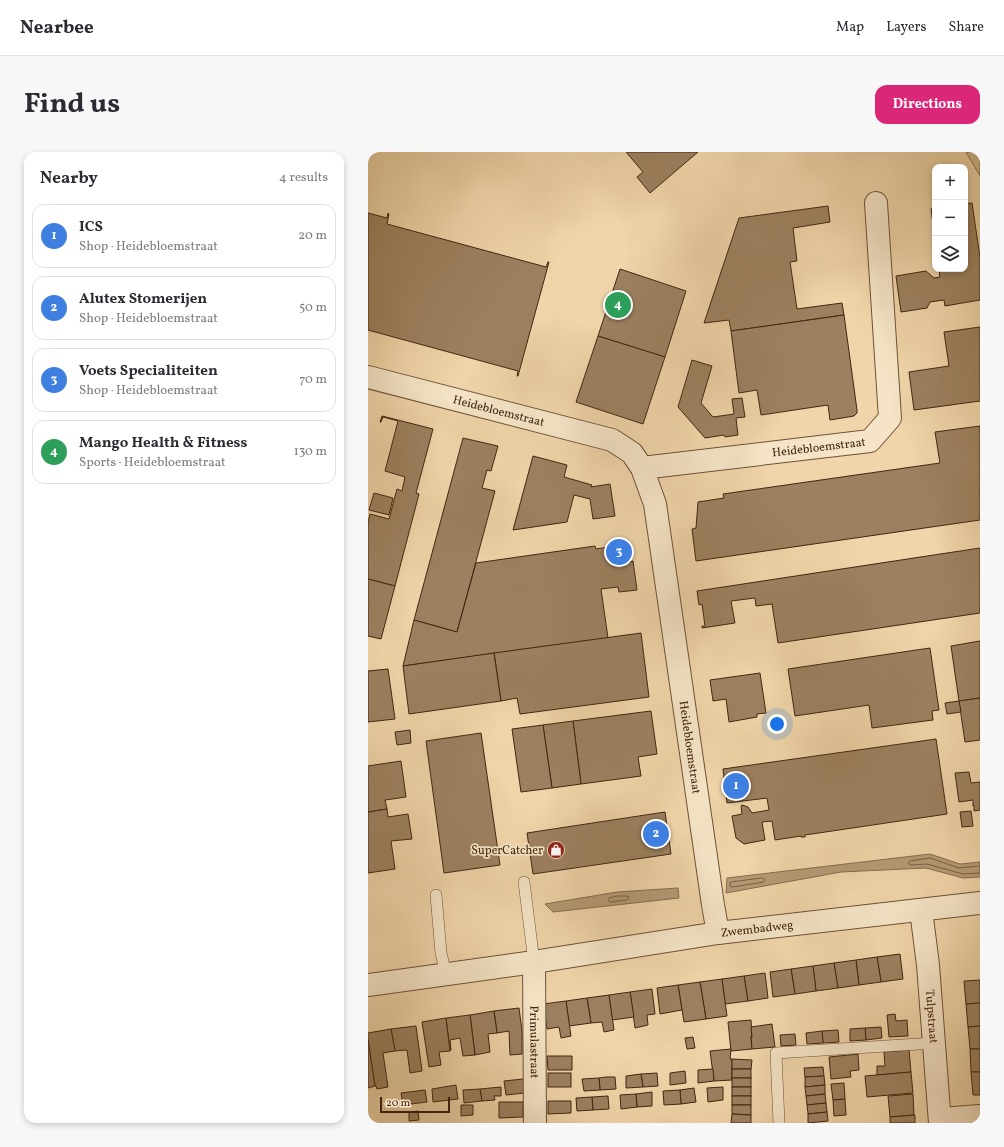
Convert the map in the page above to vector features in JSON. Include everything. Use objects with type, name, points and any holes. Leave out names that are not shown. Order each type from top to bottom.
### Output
[{"type":"street","name":"Heidebloemstraat","points":[[642,468],[870,441],[890,418],[876,203]]},
{"type":"street","name":"Heidebloemstraat","points":[[368,378],[612,440],[632,453],[642,468],[654,504],[718,933]]},
{"type":"street","name":"Zwembadweg","points":[[368,985],[534,962],[718,933],[980,903]]},
{"type":"street","name":"Tulpstraat","points":[[921,910],[928,965],[940,1121]]},
{"type":"street","name":"Primulastraat","points":[[534,962],[535,1123]]},
{"type":"street","points":[[940,1121],[980,1116]]},
{"type":"lane","points":[[524,882],[534,962]]},
{"type":"lane","points":[[436,895],[441,953],[446,974]]},
{"type":"lane","points":[[779,1123],[776,1053],[934,1043]]},
{"type":"shaded area","points":[[966,152],[980,152],[980,176]]},
{"type":"water","points":[[930,854],[960,864],[980,862],[980,877],[963,878],[926,868],[841,872],[726,893],[727,878]]},
{"type":"water","points":[[678,888],[679,898],[553,912],[545,904],[617,892]]},
{"type":"building","points":[[626,152],[698,152],[650,193],[637,177],[643,172]]},
{"type":"building","points":[[972,203],[980,257],[980,300],[945,306],[944,300],[930,302],[927,308],[901,312],[896,276],[926,271],[934,278],[940,277],[939,272],[968,272],[968,204]]},
{"type":"building","points":[[828,206],[830,222],[793,228],[797,261],[790,262],[797,309],[842,303],[844,315],[731,331],[729,320],[704,323],[739,218]]},
{"type":"building","points":[[368,213],[387,218],[388,213],[387,224],[546,267],[549,262],[518,376],[518,371],[368,330]]},
{"type":"building","points":[[620,269],[686,291],[665,357],[598,336]]},
{"type":"building","points":[[844,315],[857,410],[857,413],[854,416],[830,420],[828,405],[761,415],[757,390],[739,393],[731,331]]},
{"type":"building","points":[[980,327],[980,401],[914,410],[909,372],[949,366],[944,332]]},
{"type":"building","points":[[598,336],[665,357],[643,424],[576,402]]},
{"type":"building","points":[[692,360],[712,366],[701,403],[713,417],[734,414],[732,399],[742,398],[745,417],[736,418],[738,435],[725,437],[724,435],[705,438],[678,407]]},
{"type":"building","points":[[382,416],[433,429],[416,493],[419,494],[395,586],[368,579],[368,522],[370,514],[389,519],[397,489],[402,491],[405,477],[385,471],[398,421],[383,417],[380,422]]},
{"type":"building","points":[[980,426],[980,520],[696,561],[692,529],[696,528],[698,502],[724,498],[723,494],[940,463],[935,432]]},
{"type":"building","points":[[463,438],[498,446],[491,471],[487,470],[482,488],[495,491],[457,632],[414,620]]},
{"type":"building","points":[[533,456],[567,465],[564,477],[592,485],[591,487],[610,484],[615,516],[593,519],[590,499],[574,495],[567,522],[513,530]]},
{"type":"building","points":[[374,493],[393,498],[389,515],[369,510]]},
{"type":"building","points":[[628,544],[630,562],[633,561],[637,590],[619,592],[618,587],[601,589],[608,638],[403,666],[414,620],[457,632],[476,563],[595,546],[596,549]]},
{"type":"building","points":[[980,548],[980,613],[778,643],[772,604],[756,606],[755,598],[731,601],[735,623],[702,628],[702,626],[705,626],[702,604],[699,605],[697,591]]},
{"type":"building","points":[[368,579],[395,586],[381,639],[368,636]]},
{"type":"building","points":[[641,633],[649,697],[520,714],[517,698],[501,701],[494,653]]},
{"type":"building","points":[[980,641],[980,698],[959,701],[951,646]]},
{"type":"building","points":[[930,648],[939,710],[932,711],[933,720],[872,728],[869,705],[795,716],[788,669]]},
{"type":"building","points":[[494,653],[501,701],[409,714],[403,666]]},
{"type":"building","points":[[388,669],[395,719],[368,722],[368,671]]},
{"type":"building","points":[[760,673],[766,713],[757,714],[757,717],[729,722],[726,699],[713,701],[710,680]]},
{"type":"building","points":[[980,698],[980,740],[965,742],[959,701]]},
{"type":"building","points":[[959,701],[961,712],[947,714],[945,703]]},
{"type":"building","points":[[651,711],[657,754],[638,757],[641,776],[581,784],[573,721]]},
{"type":"building","points":[[573,721],[581,784],[552,788],[543,725]]},
{"type":"building","points":[[543,725],[552,788],[521,792],[512,729]]},
{"type":"building","points":[[410,730],[411,743],[397,745],[395,732]]},
{"type":"building","points":[[481,733],[500,865],[444,873],[426,741]]},
{"type":"building","points":[[936,739],[947,814],[805,835],[805,837],[801,836],[775,840],[772,821],[762,822],[765,840],[744,844],[736,838],[732,816],[742,814],[742,805],[748,807],[752,813],[769,810],[767,798],[727,803],[723,769]]},
{"type":"building","points":[[401,761],[406,797],[385,800],[387,809],[368,812],[368,766]]},
{"type":"building","points":[[969,772],[971,783],[980,782],[980,810],[974,811],[973,800],[959,802],[955,773]]},
{"type":"building","points":[[387,809],[388,817],[408,814],[412,839],[391,841],[395,869],[368,873],[368,812]]},
{"type":"building","points":[[971,811],[973,826],[962,827],[960,812]]},
{"type":"building","points":[[665,812],[671,854],[533,874],[527,833]]},
{"type":"building","points":[[900,954],[903,979],[881,982],[877,957]]},
{"type":"building","points":[[877,957],[881,982],[859,985],[856,960]]},
{"type":"building","points":[[856,960],[859,985],[838,988],[834,963]]},
{"type":"building","points":[[834,963],[838,988],[816,991],[813,966]]},
{"type":"building","points":[[813,966],[816,991],[795,994],[791,969]]},
{"type":"building","points":[[791,969],[795,994],[773,997],[770,972]]},
{"type":"building","points":[[765,973],[768,998],[748,1001],[744,976]]},
{"type":"building","points":[[744,976],[748,1001],[725,1004],[722,979]]},
{"type":"building","points":[[722,979],[727,1016],[706,1019],[700,982]]},
{"type":"building","points":[[980,980],[980,1003],[966,1004],[964,981]]},
{"type":"building","points":[[700,982],[706,1019],[684,1022],[678,985]]},
{"type":"building","points":[[678,985],[682,1010],[660,1014],[657,988]]},
{"type":"building","points":[[652,989],[655,1014],[647,1015],[648,1025],[635,1028],[630,992]]},
{"type":"building","points":[[630,992],[634,1017],[612,1020],[609,995]]},
{"type":"building","points":[[609,995],[614,1030],[604,1032],[602,1022],[591,1023],[587,998]]},
{"type":"building","points":[[587,998],[591,1023],[569,1026],[566,1001]]},
{"type":"building","points":[[566,1001],[571,1036],[561,1038],[559,1027],[547,1029],[543,1004]]},
{"type":"building","points":[[980,1003],[980,1026],[968,1027],[966,1004]]},
{"type":"building","points":[[519,1008],[522,1031],[522,1054],[510,1055],[509,1031],[497,1033],[494,1011]]},
{"type":"building","points":[[494,1011],[497,1033],[488,1034],[490,1052],[475,1055],[470,1015]]},
{"type":"building","points":[[895,1014],[896,1021],[907,1020],[908,1036],[889,1037],[887,1015]]},
{"type":"building","points":[[470,1015],[475,1055],[463,1056],[460,1038],[450,1040],[450,1051],[446,1018]]},
{"type":"building","points":[[446,1018],[450,1051],[439,1052],[441,1065],[429,1067],[422,1022]]},
{"type":"building","points":[[751,1020],[752,1049],[731,1051],[728,1022]]},
{"type":"building","points":[[772,1024],[775,1047],[752,1049],[751,1027]]},
{"type":"building","points":[[416,1026],[422,1071],[410,1073],[407,1050],[395,1051],[391,1029]]},
{"type":"building","points":[[980,1026],[980,1049],[970,1049],[968,1027]]},
{"type":"building","points":[[881,1027],[882,1038],[866,1040],[865,1028]]},
{"type":"building","points":[[865,1028],[866,1040],[850,1041],[850,1029]]},
{"type":"building","points":[[391,1029],[395,1051],[383,1053],[388,1087],[377,1089],[375,1086],[368,1033]]},
{"type":"building","points":[[838,1030],[839,1042],[823,1043],[822,1031]]},
{"type":"building","points":[[822,1031],[823,1043],[807,1044],[806,1033]]},
{"type":"building","points":[[795,1034],[796,1045],[781,1046],[780,1035]]},
{"type":"building","points":[[693,1037],[695,1048],[687,1049],[685,1038]]},
{"type":"building","points":[[368,1040],[375,1086],[368,1088]]},
{"type":"building","points":[[731,1049],[730,1059],[732,1059],[732,1080],[714,1081],[710,1051]]},
{"type":"building","points":[[970,1049],[980,1049],[980,1072],[971,1072]]},
{"type":"building","points":[[909,1050],[911,1072],[877,1075],[877,1066],[885,1066],[884,1052]]},
{"type":"building","points":[[858,1054],[859,1070],[850,1071],[851,1077],[831,1079],[829,1057]]},
{"type":"building","points":[[547,1056],[572,1056],[572,1070],[548,1070]]},
{"type":"building","points":[[732,1059],[752,1060],[751,1069],[732,1069]]},
{"type":"building","points":[[823,1067],[824,1076],[805,1077],[804,1068]]},
{"type":"building","points":[[713,1069],[714,1081],[698,1083],[698,1070]]},
{"type":"building","points":[[732,1069],[751,1069],[751,1078],[732,1078]]},
{"type":"building","points":[[685,1071],[686,1083],[670,1085],[670,1073]]},
{"type":"building","points":[[911,1072],[913,1093],[867,1097],[865,1076]]},
{"type":"building","points":[[971,1072],[980,1072],[980,1095],[973,1095]]},
{"type":"building","points":[[548,1073],[571,1073],[571,1087],[548,1087]]},
{"type":"building","points":[[657,1073],[658,1086],[643,1087],[641,1074]]},
{"type":"building","points":[[641,1074],[643,1087],[626,1088],[626,1076]]},
{"type":"building","points":[[824,1076],[825,1085],[805,1087],[805,1077]]},
{"type":"building","points":[[615,1077],[616,1089],[600,1090],[599,1078]]},
{"type":"building","points":[[599,1078],[600,1090],[584,1091],[582,1079]]},
{"type":"building","points":[[732,1078],[751,1078],[751,1087],[732,1087]]},
{"type":"building","points":[[523,1079],[525,1093],[506,1095],[504,1081]]},
{"type":"building","points":[[844,1083],[845,1099],[833,1100],[831,1084]]},
{"type":"building","points":[[456,1085],[458,1099],[433,1102],[432,1089]]},
{"type":"building","points":[[825,1085],[825,1094],[806,1096],[805,1087]]},
{"type":"building","points":[[501,1087],[501,1096],[494,1096],[495,1100],[482,1101],[480,1089]]},
{"type":"building","points":[[723,1087],[723,1100],[708,1102],[707,1088]]},
{"type":"building","points":[[732,1087],[751,1087],[751,1096],[732,1096]]},
{"type":"building","points":[[694,1088],[696,1102],[681,1104],[680,1090]]},
{"type":"building","points":[[480,1089],[482,1101],[464,1103],[463,1090]]},
{"type":"building","points":[[425,1090],[427,1102],[403,1105],[401,1093]]},
{"type":"building","points":[[680,1090],[681,1104],[664,1105],[663,1091]]},
{"type":"building","points":[[652,1092],[652,1106],[637,1107],[636,1094]]},
{"type":"building","points":[[636,1094],[637,1107],[621,1109],[620,1095]]},
{"type":"building","points":[[825,1094],[826,1103],[807,1105],[806,1096]]},
{"type":"building","points":[[913,1094],[914,1115],[890,1117],[888,1096]]},
{"type":"building","points":[[608,1096],[609,1109],[593,1110],[592,1097]]},
{"type":"building","points":[[732,1096],[751,1096],[751,1105],[732,1105]]},
{"type":"building","points":[[592,1097],[593,1110],[577,1111],[576,1098]]},
{"type":"building","points":[[845,1099],[846,1115],[834,1116],[833,1100]]},
{"type":"building","points":[[548,1101],[571,1101],[571,1113],[548,1114]]},
{"type":"building","points":[[499,1102],[523,1102],[523,1117],[499,1118]]},
{"type":"building","points":[[826,1103],[827,1112],[808,1114],[807,1105]]},
{"type":"building","points":[[461,1105],[473,1105],[473,1115],[461,1116]]},
{"type":"building","points":[[732,1105],[751,1105],[751,1115],[732,1114]]},
{"type":"building","points":[[418,1111],[419,1120],[409,1121],[409,1112]]},
{"type":"building","points":[[827,1112],[828,1121],[808,1123],[808,1114]]},
{"type":"building","points":[[732,1114],[751,1115],[751,1123],[731,1123]]},
{"type":"building","points":[[915,1115],[915,1123],[890,1123],[890,1117]]},
{"type":"place","name":"Mango Health & Fitness","points":[[618,305]]},
{"type":"place","name":"Voets Specialiteiten","points":[[619,552]]},
{"type":"place","name":"ICS","points":[[736,786]]},
{"type":"place","name":"Alutex Stomerijen","points":[[656,834]]},
{"type":"place","name":"SuperCatcher","points":[[556,850]]}]
